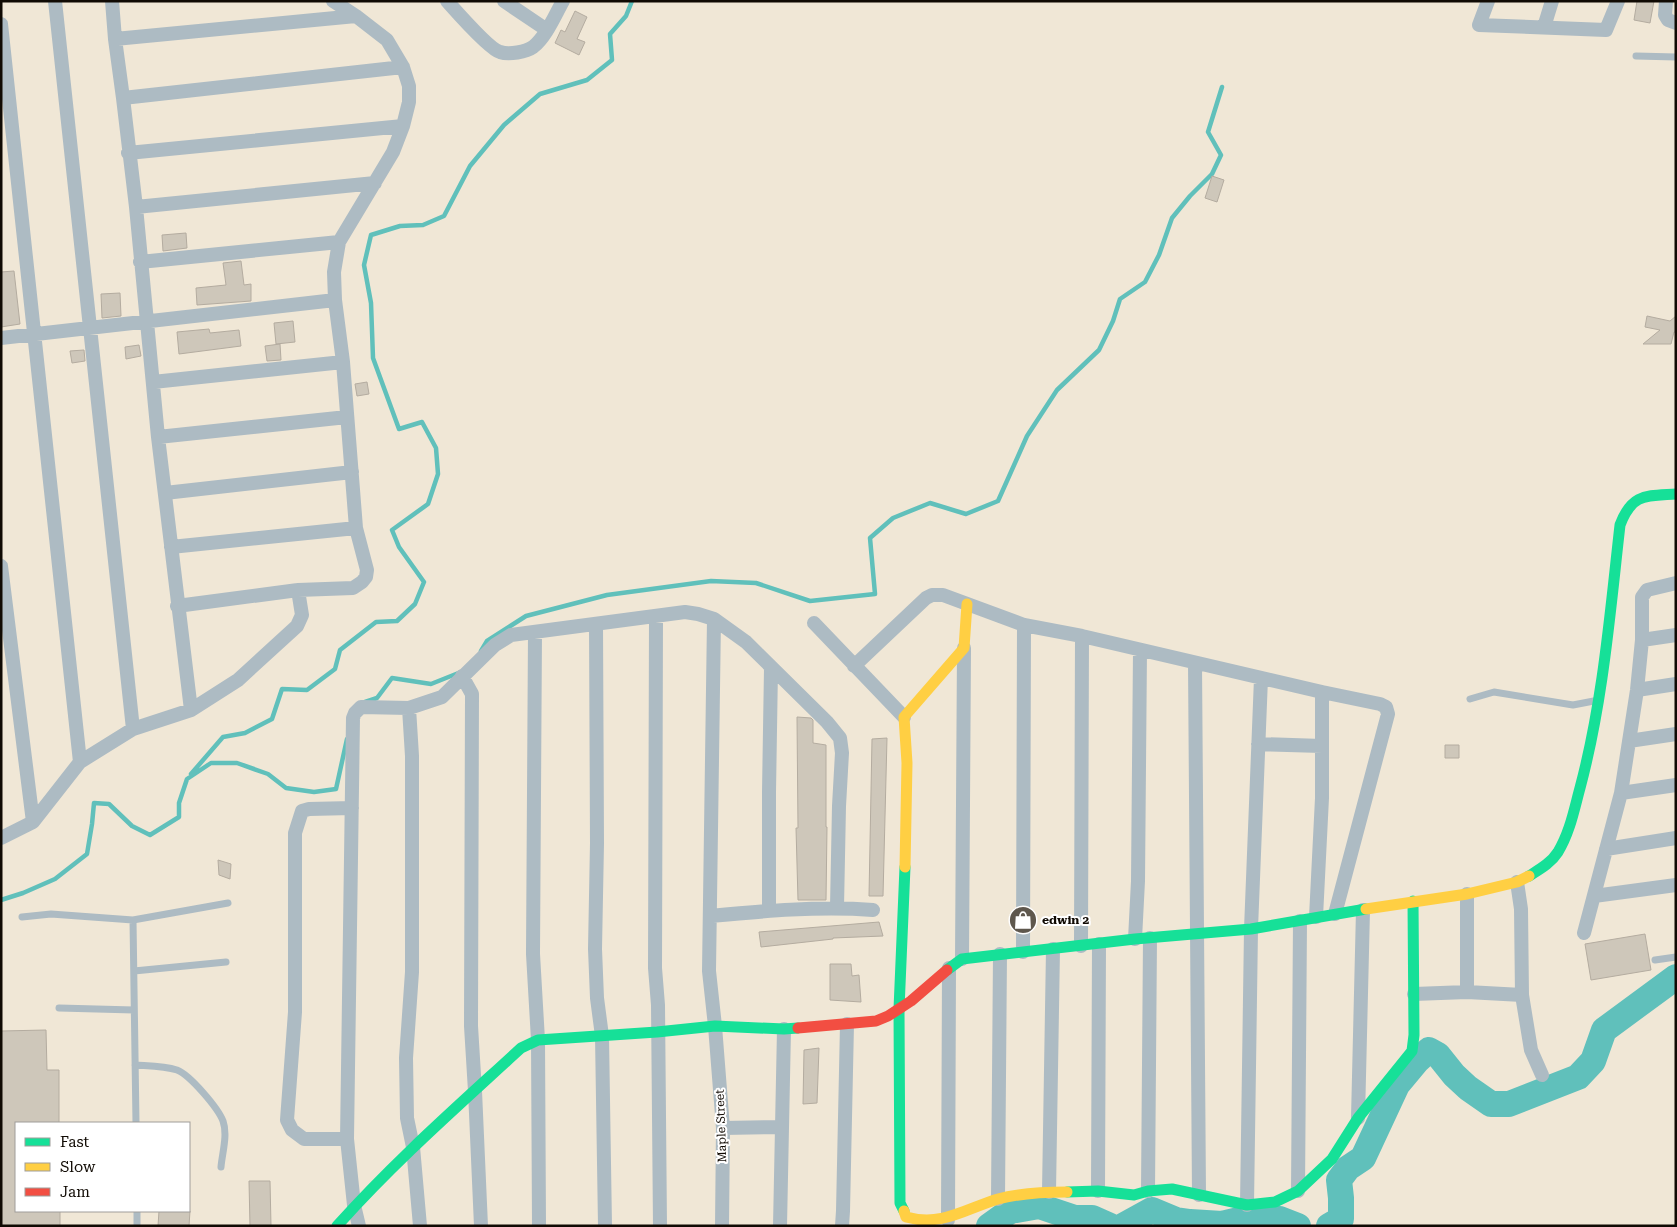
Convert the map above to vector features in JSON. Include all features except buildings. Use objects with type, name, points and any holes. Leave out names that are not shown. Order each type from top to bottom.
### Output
[{"type":"street","points":[[55,1],[134,729]]},
{"type":"street","points":[[112,1],[128,153],[136,207],[164,493],[190,710]]},
{"type":"street","points":[[177,606],[298,590],[353,588],[366,577],[367,570],[356,528],[334,272],[339,242],[393,152],[403,126],[409,102],[409,86],[403,67],[387,40],[333,1]]},
{"type":"street","points":[[447,1],[466,23],[499,52],[513,54],[533,47],[547,30],[563,1]]},
{"type":"street","points":[[504,1],[547,30]]},
{"type":"street","points":[[1488,1],[1480,25],[1606,30],[1618,1]]},
{"type":"street","points":[[1544,27],[1552,1]]},
{"type":"street","points":[[1666,1],[1665,15],[1668,20],[1676,23]]},
{"type":"street","points":[[115,39],[356,16]]},
{"type":"street","points":[[1,24],[80,762]]},
{"type":"street","points":[[123,98],[403,67]]},
{"type":"street","points":[[128,153],[403,126]]},
{"type":"street","points":[[136,207],[375,183]]},
{"type":"street","points":[[140,262],[339,242]]},
{"type":"street","points":[[1,338],[335,300]]},
{"type":"street","points":[[153,382],[343,362]]},
{"type":"street","points":[[158,437],[347,417]]},
{"type":"street","points":[[164,493],[352,472]]},
{"type":"street","points":[[337,1226],[354,1205],[413,1147],[521,1048],[538,1040],[715,1026],[784,1029],[876,1021],[890,1016],[930,987],[949,968],[962,959],[1198,932],[1251,929],[1412,901],[1468,894],[1517,882],[1544,867],[1557,854],[1568,833],[1591,747],[1600,700],[1620,525],[1623,513],[1631,502],[1646,497],[1676,494]]},
{"type":"street","points":[[171,547],[356,528]]},
{"type":"street","points":[[1,566],[4,603],[33,822]]},
{"type":"street","points":[[1584,933],[1621,793],[1637,690],[1642,640],[1642,598],[1647,590],[1676,583]]},
{"type":"street","points":[[1,838],[33,822],[80,762],[134,729],[190,710],[238,680],[297,626],[302,615],[298,590]]},
{"type":"street","points":[[854,666],[926,598],[932,595],[943,595],[1024,625],[1082,636],[1380,704],[1386,707],[1388,714],[1335,914]]},
{"type":"street","points":[[962,959],[964,648],[967,604]]},
{"type":"street","points":[[359,1226],[354,1205],[347,1138],[353,718],[361,707],[409,708],[442,697],[495,646],[511,635],[685,612],[714,619],[746,642],[827,722],[840,738],[842,753],[837,907]]},
{"type":"street","points":[[656,617],[655,911],[660,1226]]},
{"type":"street","name":"Maple Street","points":[[714,619],[709,971],[722,1128],[722,1226]]},
{"type":"street","points":[[814,623],[904,717],[907,773],[899,1009],[900,1202],[906,1217],[916,1221],[948,1220],[998,1199],[1049,1192],[1098,1191],[1134,1195],[1148,1190],[1172,1188],[1247,1205],[1275,1202],[1298,1191],[1332,1159],[1358,1118],[1412,1051],[1414,1034],[1412,901]]},
{"type":"street","points":[[596,624],[597,843],[594,949],[596,998],[602,1036],[605,1226]]},
{"type":"street","points":[[1023,952],[1024,625]]},
{"type":"street","points":[[535,632],[533,954],[538,1040],[539,1226]]},
{"type":"street","points":[[1642,640],[1676,635]]},
{"type":"street","points":[[1081,946],[1082,636]]},
{"type":"street","points":[[904,717],[964,648]]},
{"type":"street","points":[[1135,939],[1138,881],[1140,650]]},
{"type":"street","points":[[1195,663],[1199,1195]]},
{"type":"street","points":[[770,910],[771,668]]},
{"type":"street","points":[[462,676],[472,694],[471,1026],[476,1091],[481,1226]]},
{"type":"street","points":[[1247,1205],[1251,929],[1260,678]]},
{"type":"street","points":[[1637,690],[1676,684]]},
{"type":"street","points":[[1316,917],[1322,798],[1322,692]]},
{"type":"street","points":[[409,708],[412,756],[412,972],[406,1058],[407,1118],[413,1147],[420,1226]]},
{"type":"street","points":[[1629,741],[1676,734]]},
{"type":"street","points":[[1258,744],[1322,746]]},
{"type":"street","points":[[1621,793],[1676,785]]},
{"type":"street","points":[[347,1138],[304,1138],[292,1130],[288,1120],[296,1012],[295,833],[302,811],[309,808],[352,808]]},
{"type":"street","points":[[1606,849],[1676,838]]},
{"type":"street","points":[[1517,882],[1521,909],[1522,995],[1531,1050],[1542,1075]]},
{"type":"street","points":[[1594,896],[1676,885]]},
{"type":"street","points":[[1467,992],[1468,894]]},
{"type":"street","points":[[710,916],[770,910],[837,907],[873,910]]},
{"type":"street","points":[[1358,1118],[1363,910]]},
{"type":"street","points":[[1298,1191],[1300,921]]},
{"type":"street","points":[[1148,1190],[1150,938]]},
{"type":"street","points":[[1098,1191],[1099,944]]},
{"type":"street","points":[[1049,1192],[1053,950]]},
{"type":"street","points":[[998,1199],[1000,954]]},
{"type":"street","points":[[948,1220],[949,968]]},
{"type":"street","points":[[1414,994],[1467,992],[1522,995]]},
{"type":"street","points":[[842,1226],[847,1024]]},
{"type":"street","points":[[780,1226],[784,1029]]},
{"type":"street","points":[[722,1128],[781,1127]]},
{"type":"lane","points":[[1636,56],[1676,57]]},
{"type":"lane","points":[[1470,699],[1494,692],[1573,705],[1600,700]]},
{"type":"lane","points":[[22,917],[51,914],[133,920],[228,903]]},
{"type":"lane","points":[[133,920],[136,1122]]},
{"type":"lane","points":[[1656,960],[1676,957]]},
{"type":"lane","points":[[134,972],[226,962]]},
{"type":"lane","points":[[59,1008],[134,1010]]},
{"type":"lane","points":[[135,1065],[178,1070],[188,1077],[204,1094],[223,1122],[224,1137],[221,1167]]},
{"type":"lane","points":[[137,1212],[137,1226]]},
{"type":"waterway","points":[[191,774],[223,737],[245,733],[272,719],[282,689],[307,690],[335,669],[340,650],[376,622],[397,621],[415,604],[424,582],[399,547],[392,530],[428,504],[438,474],[436,448],[422,422],[399,429],[373,358],[371,303],[364,265],[371,235],[400,226],[423,225],[444,216],[470,166],[504,125],[540,94],[587,80],[612,60],[610,34],[626,16],[632,1]]},
{"type":"waterway","points":[[481,651],[487,641],[526,616],[607,595],[711,581],[756,583],[810,601],[875,594],[870,538],[893,518],[930,503],[966,514],[998,501],[1027,436],[1057,390],[1099,350],[1113,321],[1120,299],[1145,282],[1159,255],[1172,218],[1212,174],[1221,155],[1208,132],[1222,87]]},
{"type":"waterway","points":[[365,702],[377,698],[392,678],[431,684],[461,672]]},
{"type":"waterway","points":[[1,900],[55,879],[87,854],[94,803],[109,804],[132,826],[150,835],[179,817],[179,803],[187,779],[211,763],[237,763],[268,774],[286,788],[314,792],[336,789],[347,739]]},
{"type":"waterway","points":[[1329,1226],[1341,1219],[1339,1180],[1348,1168],[1363,1158],[1397,1085],[1429,1050],[1438,1055],[1454,1075],[1468,1088],[1491,1104],[1509,1104],[1578,1077],[1593,1061],[1604,1030],[1676,977]]},
{"type":"waterway","points":[[989,1226],[1010,1211],[1039,1206],[1075,1218],[1092,1218],[1110,1226]]},
{"type":"waterway","points":[[1123,1226],[1152,1210],[1176,1220],[1190,1222],[1222,1224],[1243,1219],[1280,1219],[1298,1226]]},
{"type":"traffic: fast","points":[[1529,876],[1549,863],[1558,852],[1574,813],[1595,723],[1620,525],[1630,507],[1641,498],[1676,494]]},
{"type":"traffic: fast","points":[[904,1211],[900,1203],[899,1009],[905,867]]},
{"type":"traffic: fast","points":[[1067,1192],[1098,1191],[1134,1195],[1148,1191],[1172,1189],[1247,1205],[1275,1202],[1298,1191],[1332,1159],[1358,1118],[1412,1051],[1414,1035],[1413,901]]},
{"type":"traffic: fast","points":[[947,970],[962,959],[1135,939],[1251,929],[1366,909]]},
{"type":"traffic: fast","points":[[337,1226],[381,1179],[450,1113],[521,1048],[538,1040],[715,1026],[798,1028]]},
{"type":"traffic: slow","points":[[905,867],[907,763],[904,717],[964,648],[967,604]]},
{"type":"traffic: slow","points":[[1366,909],[1467,894],[1517,882],[1529,876]]},
{"type":"traffic: slow","points":[[904,1211],[906,1217],[931,1220],[953,1216],[1006,1197],[1067,1192]]},
{"type":"traffic: jam","points":[[798,1028],[876,1021],[888,1016],[911,1001],[947,970]]},
{"type":"place","name":"edwin 2","points":[[1023,920]]}]
